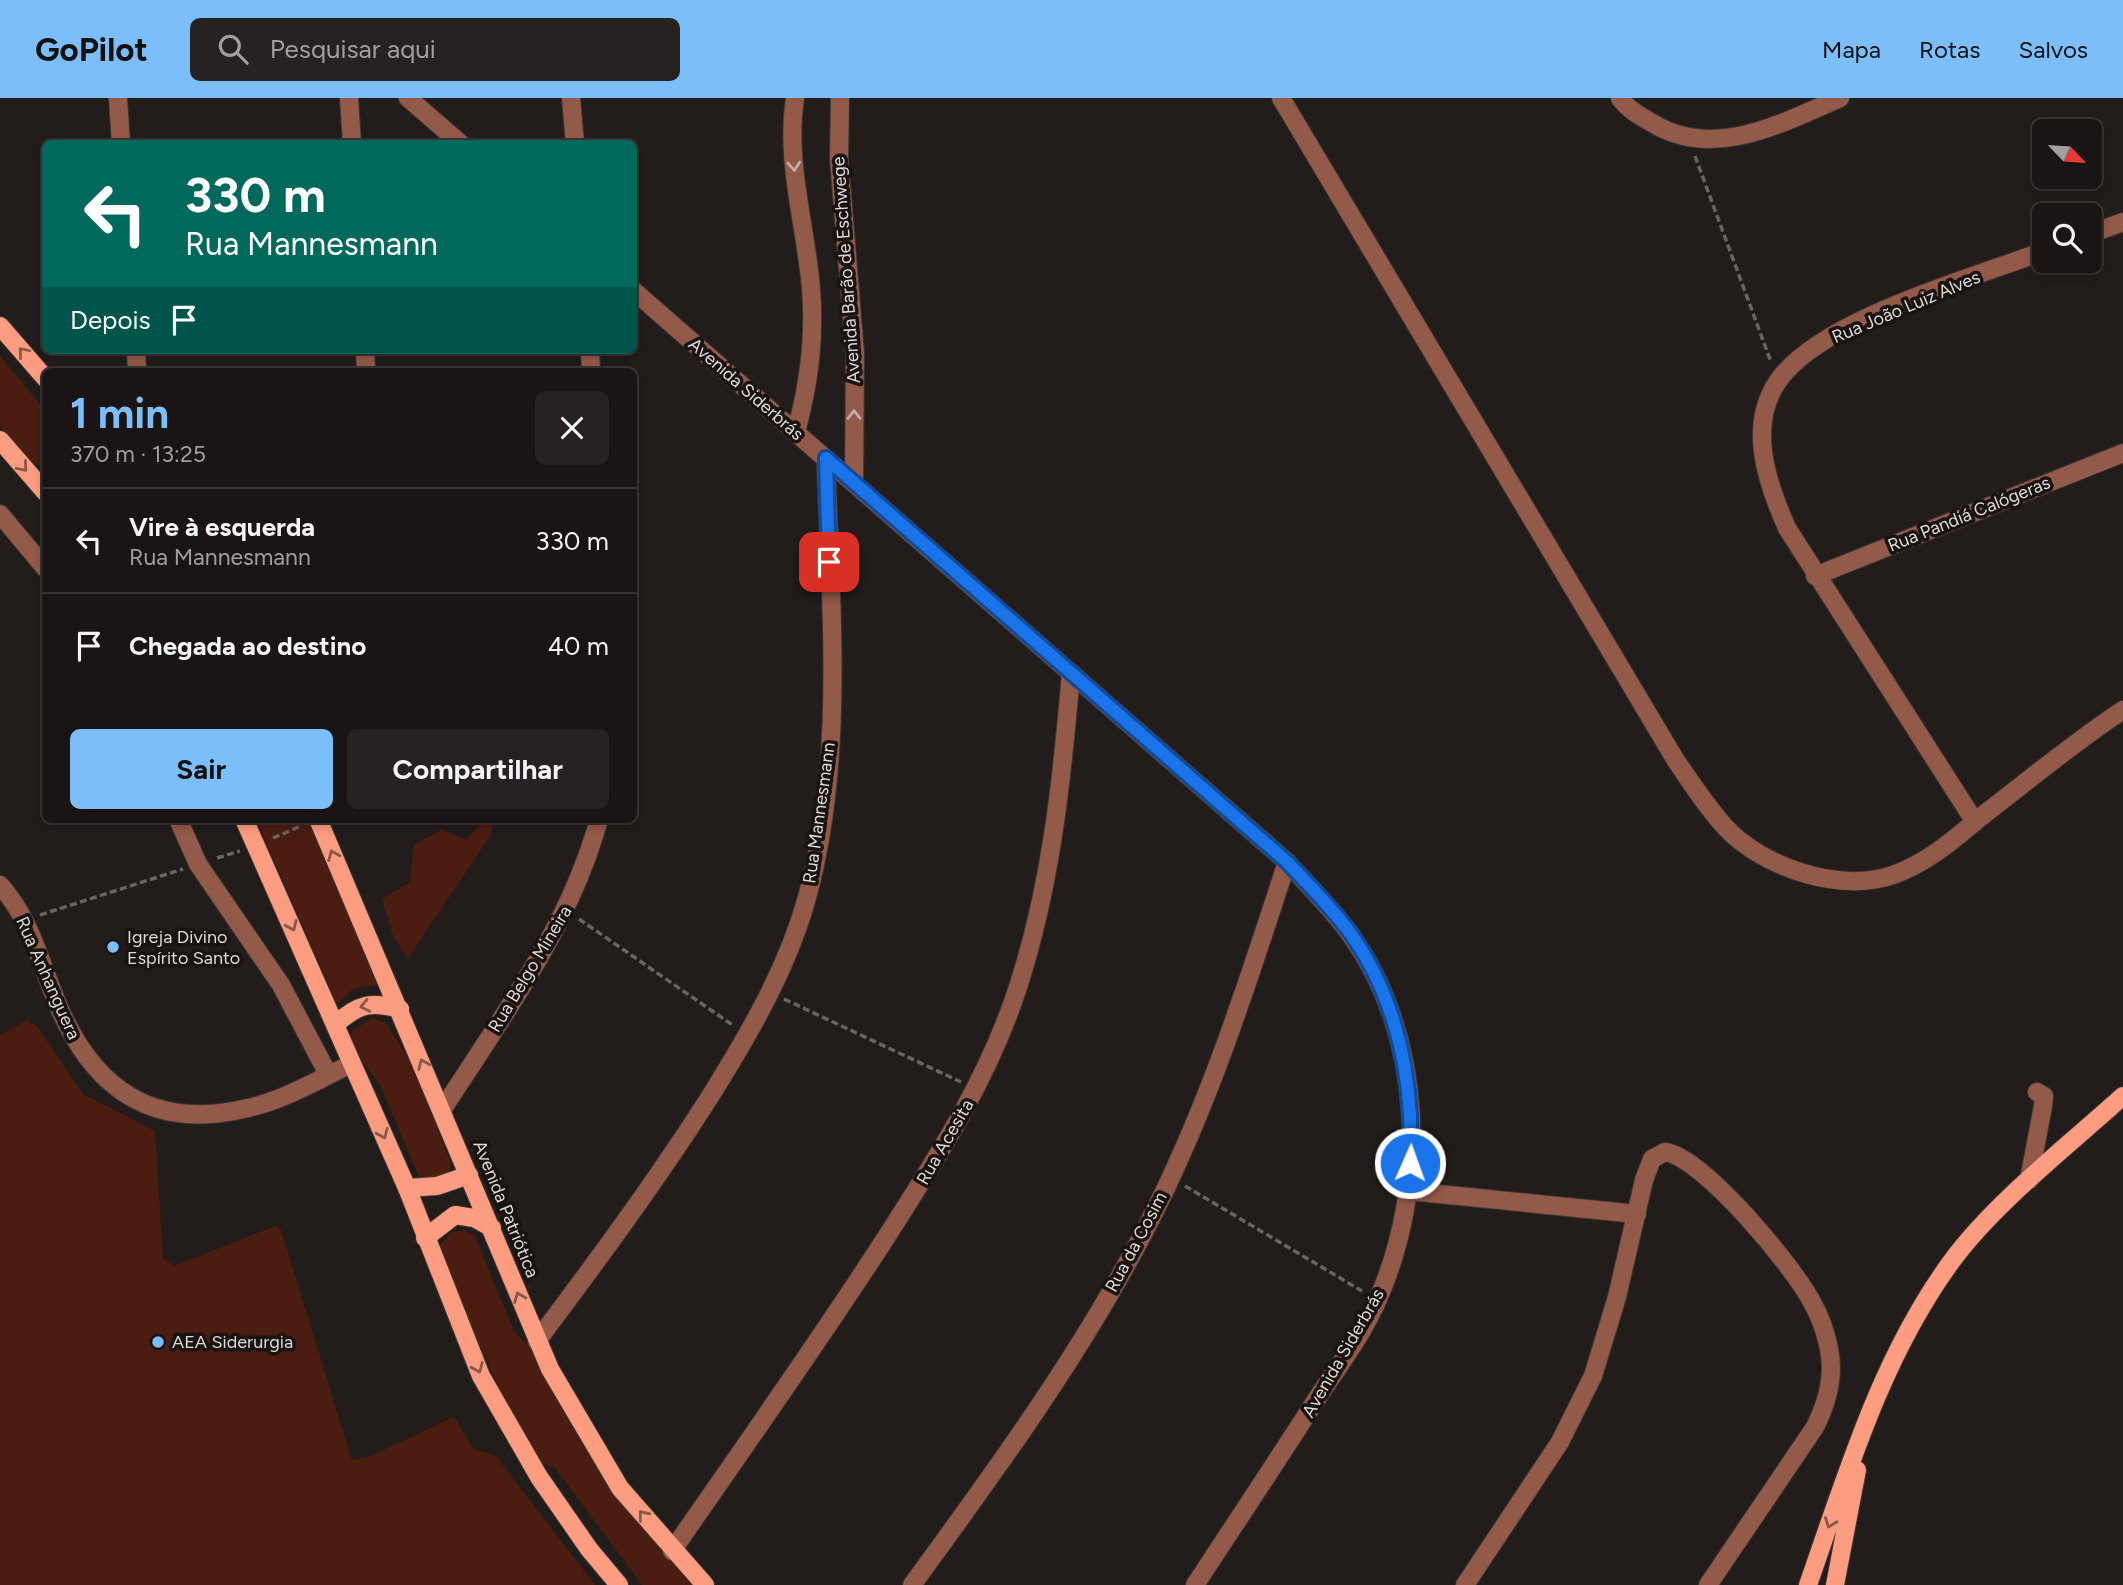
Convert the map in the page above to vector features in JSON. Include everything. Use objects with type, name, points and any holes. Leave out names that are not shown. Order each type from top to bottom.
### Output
[{"type":"main road","points":[[0,326],[42,374]]},
{"type":"main road","points":[[0,440],[42,488]]},
{"type":"main road","points":[[246,823],[407,1188],[481,1376],[546,1487],[619,1585]]},
{"type":"main road","name":"Avenida Patriótica","points":[[311,823],[400,1009],[537,1341],[581,1425],[621,1488],[672,1551],[705,1585]]},
{"type":"main road","points":[[336,1024],[354,1008],[368,1003],[400,1009]]},
{"type":"main road","points":[[1808,1585],[1861,1436],[1919,1309],[1953,1259],[2029,1180],[2123,1096]]},
{"type":"main road","points":[[407,1188],[437,1186],[469,1175]]},
{"type":"main road","points":[[425,1238],[455,1215],[474,1218],[492,1228]]},
{"type":"main road","points":[[1835,1585],[1853,1499],[1861,1436]]},
{"type":"street","points":[[118,98],[121,140]]},
{"type":"street","points":[[349,98],[352,140]]},
{"type":"street","points":[[408,98],[456,140]]},
{"type":"street","points":[[571,98],[575,140]]},
{"type":"street","name":"Avenida Barão de Eschwege","points":[[795,98],[792,137],[811,288],[813,344],[808,386],[796,432]]},
{"type":"street","name":"Avenida Barão de Eschwege","points":[[840,98],[837,118],[839,159],[855,353],[854,483]]},
{"type":"street","points":[[1281,98],[1675,759],[1728,830],[1782,867],[1829,878],[1872,879],[1911,867],[2123,710]]},
{"type":"street","points":[[1620,98],[1649,122],[1688,139],[1716,140],[1745,135],[1779,124],[1840,98]]},
{"type":"street","points":[[2102,230],[2123,222]]},
{"type":"street","name":"Rua João Luiz Alves","points":[[1975,822],[1815,576],[1775,500],[1763,458],[1763,422],[1778,381],[1802,357],[1850,326],[2032,256]]},
{"type":"street","name":"Avenida Siderbrás","points":[[637,294],[1287,862],[1351,934],[1385,999],[1400,1040],[1408,1086],[1411,1135],[1409,1191],[1401,1231],[1378,1300],[1320,1396],[1195,1585]]},
{"type":"street","name":"Rua Pandiá Calógeras","points":[[1815,576],[2123,453]]},
{"type":"street","name":"Rua Mannesmann","points":[[537,1341],[682,1140],[748,1036],[770,992],[806,902],[827,785],[832,705],[826,458]]},
{"type":"street","points":[[0,514],[42,564]]},
{"type":"street","name":"Rua Acesita","points":[[672,1551],[847,1298],[936,1159],[975,1089],[1017,989],[1047,877],[1065,755],[1071,673]]},
{"type":"street","points":[[180,823],[198,864],[281,985],[328,1074]]},
{"type":"street","name":"Rua Belgo Mineira","points":[[442,1110],[516,995],[566,909],[598,823]]},
{"type":"street","name":"Rua da Cosim","points":[[912,1585],[1021,1432],[1113,1288],[1171,1177],[1235,1023],[1287,862]]},
{"type":"street","name":"Rua Anhanguera","points":[[0,885],[25,920],[77,1045],[99,1074],[134,1099],[158,1110],[215,1114],[249,1108],[351,1063]]},
{"type":"street","points":[[2029,1180],[2044,1096],[2037,1092]]},
{"type":"street","points":[[1465,1585],[1560,1442],[1593,1376],[1644,1180],[1652,1159],[1665,1152],[1686,1160],[1749,1221],[1793,1273],[1813,1303],[1829,1350],[1830,1382],[1825,1406],[1815,1427],[1708,1585]]},
{"type":"street","points":[[1409,1191],[1637,1214]]},
{"type":"path","points":[[1688,139],[1778,381]]},
{"type":"path","points":[[25,920],[256,846],[309,823]]},
{"type":"path","points":[[566,909],[748,1036]]},
{"type":"path","points":[[770,992],[975,1089]]},
{"type":"path","points":[[1171,1177],[1378,1300]]},
{"type":"shaded area","points":[[0,356],[42,406],[42,467],[30,461],[0,426]]},
{"type":"shaded area","points":[[258,823],[311,823],[378,985],[354,988],[337,1004]]},
{"type":"shaded area","points":[[481,823],[492,823],[492,833],[408,958],[393,936],[382,899],[410,882],[414,845],[442,829],[466,840]]},
{"type":"shaded area","points":[[373,1018],[386,1023],[412,1064],[451,1163],[447,1179],[420,1179],[380,1085],[353,1049],[351,1035],[354,1029]]},
{"type":"shaded area","name":"AEA Siderurgia","points":[[27,1020],[37,1026],[83,1094],[155,1131],[163,1258],[174,1266],[275,1226],[281,1230],[352,1460],[368,1457],[454,1417],[474,1449],[496,1456],[595,1585],[0,1585],[0,1035]]},
{"type":"shaded area","points":[[464,1230],[475,1236],[514,1331],[530,1348],[579,1439],[633,1518],[694,1585],[642,1585],[556,1469],[534,1459],[506,1404],[453,1285],[439,1246],[451,1232]]},
{"type":"place","name":"Igreja Divino Espírito Santo","points":[[113,947]]},
{"type":"place","name":"AEA Siderurgia","points":[[158,1342]]},
{"type":"route","points":[[829,562],[826,458],[1287,862],[1351,934],[1385,999],[1400,1040],[1408,1086],[1410,1163]]}]
